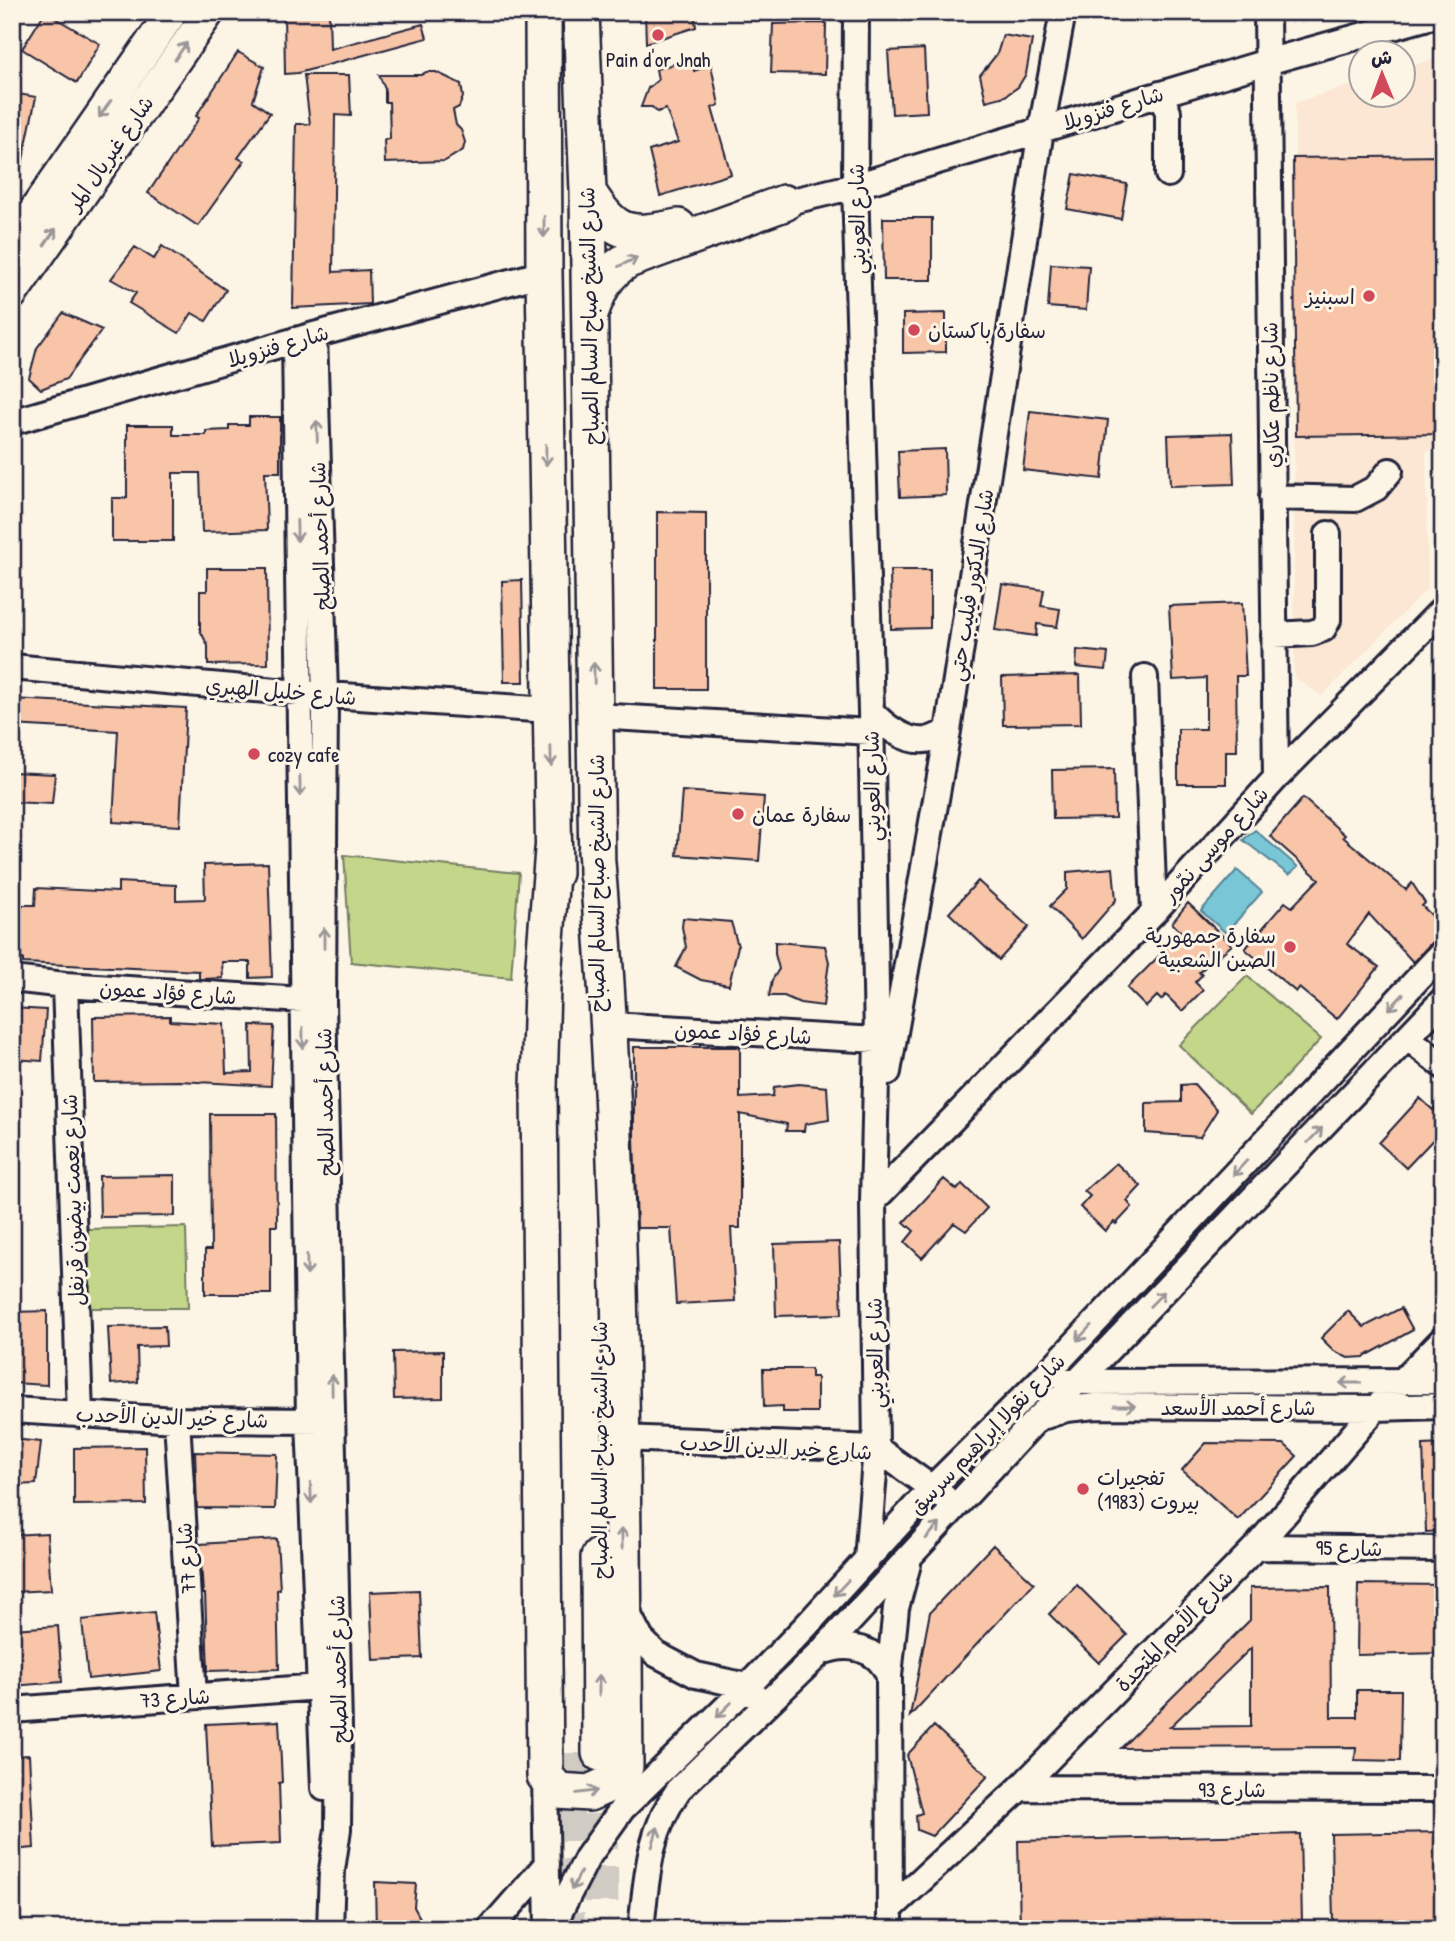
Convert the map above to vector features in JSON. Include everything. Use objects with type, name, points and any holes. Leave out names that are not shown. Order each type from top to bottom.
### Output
[{"type":"highway","points":[[527,12],[544,170]]},
{"type":"highway","name":"شارع الشيخ صباح السالم الصباح","points":[[543,12],[544,273],[553,850],[542,989],[539,1087],[570,1761]]},
{"type":"highway","name":"شارع الشيخ صباح السالم الصباح","points":[[570,1761],[596,851],[587,179],[582,12]]},
{"type":"highway","points":[[600,12],[587,179],[600,211],[618,228],[647,233],[784,203]]},
{"type":"highway","points":[[589,315],[603,283],[613,270],[628,260],[784,203]]},
{"type":"highway","points":[[570,1761],[558,1791],[589,1794],[618,1780],[625,1767],[616,1168],[610,1025],[596,851]]},
{"type":"main road","name":"شارع غبريال المر","points":[[12,243],[172,12]]},
{"type":"main road","name":"شارع غبريال المر","points":[[12,294],[209,12]]},
{"type":"street","name":"شارع العويني","points":[[856,12],[855,186],[871,722],[877,1040],[873,1157],[876,1448],[867,1560]]},
{"type":"street","name":"شارع الدكتور فيليب حتي","points":[[873,1157],[948,731],[1041,130],[1063,12]]},
{"type":"street","name":"شارع ناظم عكاري","points":[[1267,12],[1276,778]]},
{"type":"street","name":"شارع فنزويلا","points":[[784,203],[855,186],[1267,62],[1443,13]]},
{"type":"street","points":[[1160,94],[1168,112],[1168,174]]},
{"type":"street","name":"شارع فنزويلا","points":[[12,422],[544,273]]},
{"type":"street","name":"شارع أحمد الصلح","points":[[305,338],[299,693],[313,1001],[329,1687],[326,1832],[332,1870],[330,1929]]},
{"type":"street","name":"شارع أحمد الصلح","points":[[305,338],[325,695],[313,1001]]},
{"type":"street","points":[[1272,497],[1355,499],[1376,488],[1390,471]]},
{"type":"street","points":[[1274,635],[1312,633],[1323,629],[1328,620],[1328,534]]},
{"type":"street","name":"شارع موسى نمّور","points":[[873,1201],[1154,912],[1276,778],[1443,610]]},
{"type":"street","name":"شارع خليل الهبري","points":[[12,667],[299,693],[550,710]]},
{"type":"street","points":[[1144,677],[1154,912]]},
{"type":"street","points":[[595,716],[871,722],[925,741],[948,731]]},
{"type":"street","name":"شارع نقولا إبراهيم سرسق","points":[[549,1929],[587,1858],[622,1809],[746,1688],[932,1488],[1041,1380],[1443,952]]},
{"type":"street","name":"شارع فؤاد عمون","points":[[12,979],[65,985],[313,1001]]},
{"type":"street","name":"شارع نعمت بيضون قرنفل","points":[[65,985],[80,1415]]},
{"type":"street","name":"شارع نقولا إبراهيم سرسق","points":[[641,1929],[651,1848],[664,1812],[679,1788],[820,1653],[1035,1421],[1076,1383],[1443,1000]]},
{"type":"street","name":"شارع فؤاد عمون","points":[[610,1025],[877,1040]]},
{"type":"street","points":[[1408,1038],[1443,1066]]},
{"type":"street","name":"شارع الأمم المتحدة","points":[[890,1919],[1256,1547],[1376,1408],[1443,1339]]},
{"type":"street","name":"شارع أحمد الأسعد","points":[[1041,1380],[1076,1383],[1443,1381]]},
{"type":"street","name":"شارع أحمد الأسعد","points":[[1035,1421],[1066,1409],[1096,1406],[1443,1406]]},
{"type":"street","name":"شارع خير الدين الأحدب","points":[[12,1410],[177,1420],[321,1421]]},
{"type":"street","name":"شارع 77","points":[[177,1420],[194,1696]]},
{"type":"street","name":"شارع خير الدين الأحدب","points":[[621,1438],[876,1448],[956,1506]]},
{"type":"street","name":"شارع 95","points":[[1256,1547],[1443,1549]]},
{"type":"street","points":[[890,1919],[889,1676],[899,1592],[911,1556]]},
{"type":"street","points":[[624,1606],[641,1640],[656,1654],[696,1675],[736,1683],[766,1705]]},
{"type":"street","points":[[820,1653],[842,1647],[864,1650],[878,1657],[889,1676]]},
{"type":"street","name":"شارع 73","points":[[12,1710],[329,1687]]},
{"type":"street","name":"شارع الشيخ صباح السالم الصباح","points":[[549,1929],[547,1864],[570,1761]]},
{"type":"street","name":"شارع 93","points":[[1020,1788],[1443,1789]]},
{"type":"street","points":[[490,1929],[547,1864]]},
{"type":"shaded area","points":[[1434,59],[1434,128],[1443,126],[1443,448],[1426,451],[1428,588],[1322,696],[1294,677],[1295,103],[1346,87],[1346,108],[1416,108],[1416,65]]},
{"type":"green space","points":[[344,855],[519,873],[511,978],[351,962]]},
{"type":"green space","points":[[1247,976],[1321,1039],[1251,1114],[1179,1045]]},
{"type":"green space","points":[[186,1227],[188,1308],[89,1308],[88,1229]]},
{"type":"water","points":[[1255,830],[1298,867],[1289,875],[1243,840]]},
{"type":"water","points":[[1237,870],[1262,892],[1226,933],[1201,911]]},
{"type":"building","points":[[45,12],[100,44],[77,83],[22,49]]},
{"type":"building","points":[[284,12],[329,12],[330,49],[423,24],[427,38],[298,73],[285,74]]},
{"type":"building","name":"Pain d'or Jnah","points":[[645,12],[694,12],[696,27],[646,43]]},
{"type":"building","points":[[826,23],[825,74],[771,73],[773,24]]},
{"type":"building","points":[[1003,35],[1032,40],[1026,74],[1018,87],[1005,96],[986,101],[980,75],[997,54]]},
{"type":"building","points":[[924,49],[927,112],[892,114],[888,51]]},
{"type":"building","points":[[238,52],[264,67],[253,101],[270,113],[238,158],[244,161],[198,226],[148,193],[199,118],[196,116]]},
{"type":"building","points":[[692,59],[694,71],[711,65],[719,105],[712,108],[731,174],[660,196],[649,151],[678,142],[666,109],[657,112],[652,107],[641,107],[648,88],[658,80],[656,69]]},
{"type":"building","points":[[436,72],[461,84],[463,97],[459,107],[453,110],[456,125],[465,142],[463,150],[445,161],[385,163],[384,140],[390,139],[389,102],[385,102],[385,89],[379,75],[421,75]]},
{"type":"building","points":[[304,75],[349,75],[351,116],[335,115],[333,272],[369,270],[370,304],[293,308],[296,124],[310,124]]},
{"type":"building","points":[[12,93],[36,97],[19,179],[12,178]]},
{"type":"building","name":"اسبنيز","points":[[1443,156],[1443,434],[1296,436],[1293,158]]},
{"type":"building","points":[[1074,174],[1127,184],[1121,219],[1067,209]]},
{"type":"building","points":[[883,218],[932,218],[932,280],[884,280]]},
{"type":"building","points":[[162,246],[226,290],[206,321],[192,313],[179,333],[129,303],[136,293],[111,279],[135,247],[154,259]]},
{"type":"building","points":[[1051,264],[1089,266],[1086,310],[1048,307]]},
{"type":"building","points":[[63,313],[102,330],[66,379],[41,389],[29,378],[37,348]]},
{"type":"building","points":[[946,313],[946,352],[903,353],[903,314]]},
{"type":"building","points":[[1030,411],[1108,420],[1102,479],[1023,470]]},
{"type":"building","points":[[249,417],[280,417],[280,472],[265,472],[267,530],[202,532],[200,473],[173,473],[173,541],[112,541],[112,498],[127,498],[127,425],[173,425],[173,435],[206,435],[206,431],[229,430],[229,425],[249,425]]},
{"type":"building","points":[[1232,433],[1234,484],[1170,486],[1168,435]]},
{"type":"building","points":[[945,449],[946,495],[900,497],[898,451]]},
{"type":"building","points":[[657,512],[706,513],[706,689],[657,689]]},
{"type":"building","points":[[207,568],[267,568],[268,664],[208,665],[208,646],[200,630],[200,591],[207,591]]},
{"type":"building","points":[[890,570],[930,570],[930,628],[891,629]]},
{"type":"building","points":[[522,580],[524,682],[504,682],[502,581]]},
{"type":"building","points":[[1002,584],[1044,590],[1041,606],[1060,609],[1057,627],[1037,624],[1036,636],[995,630]]},
{"type":"building","points":[[1242,603],[1246,676],[1236,676],[1237,751],[1226,751],[1226,784],[1178,784],[1178,729],[1206,729],[1206,678],[1173,680],[1169,606]]},
{"type":"building","points":[[1077,650],[1108,653],[1106,670],[1076,667]]},
{"type":"building","points":[[1080,675],[1081,724],[1003,725],[1002,677]]},
{"type":"building","points":[[12,699],[186,708],[180,826],[113,822],[118,731],[12,725]]},
{"type":"building","points":[[1114,769],[1115,818],[1053,819],[1052,770]]},
{"type":"building","points":[[12,772],[55,774],[52,804],[12,802]]},
{"type":"building","points":[[682,791],[764,797],[759,861],[677,855]]},
{"type":"building","points":[[1303,798],[1345,835],[1343,837],[1406,890],[1412,883],[1425,903],[1422,906],[1443,926],[1441,938],[1432,942],[1413,962],[1369,914],[1347,944],[1379,967],[1337,1019],[1299,988],[1296,992],[1245,949],[1285,902],[1292,907],[1319,879],[1270,836]]},
{"type":"building","points":[[268,863],[272,977],[250,978],[250,962],[222,962],[223,978],[199,979],[199,971],[23,963],[23,959],[12,959],[12,905],[35,905],[36,888],[118,892],[118,882],[176,885],[176,900],[205,899],[204,865]]},
{"type":"building","points":[[1113,868],[1116,900],[1082,939],[1050,906],[1067,889],[1067,872]]},
{"type":"building","points":[[978,881],[1029,927],[999,960],[949,913]]},
{"type":"building","points":[[1188,903],[1232,945],[1199,972],[1202,975],[1195,982],[1203,990],[1182,1011],[1166,995],[1161,1000],[1157,996],[1146,1007],[1127,988],[1182,933],[1172,923]]},
{"type":"building","points":[[683,918],[731,922],[738,946],[729,985],[701,980],[676,967],[686,947]]},
{"type":"building","points":[[775,942],[825,946],[829,962],[823,1006],[800,1003],[784,996],[769,996],[772,980],[779,969]]},
{"type":"building","points":[[12,1008],[46,1010],[42,1061],[12,1059]]},
{"type":"building","points":[[170,1016],[170,1021],[224,1024],[226,1073],[252,1072],[251,1025],[274,1026],[271,1086],[179,1081],[94,1082],[93,1017]]},
{"type":"building","points":[[634,1047],[740,1047],[740,1098],[773,1096],[774,1087],[799,1084],[827,1087],[829,1120],[805,1124],[804,1131],[786,1131],[787,1124],[740,1114],[740,1228],[731,1228],[735,1301],[676,1304],[671,1228],[637,1228]]},
{"type":"building","points":[[1194,1084],[1217,1110],[1200,1137],[1146,1133],[1146,1103],[1181,1102],[1181,1085]]},
{"type":"building","points":[[1420,1098],[1433,1110],[1443,1100],[1443,1129],[1406,1168],[1379,1143]]},
{"type":"building","points":[[210,1114],[276,1114],[277,1226],[271,1226],[271,1294],[205,1294],[205,1250],[211,1250]]},
{"type":"building","points":[[1116,1163],[1141,1186],[1127,1201],[1132,1207],[1105,1231],[1080,1207],[1090,1196],[1084,1191]]},
{"type":"building","points":[[175,1175],[175,1216],[100,1217],[99,1176]]},
{"type":"building","points":[[944,1179],[957,1190],[962,1184],[987,1208],[966,1231],[954,1223],[922,1258],[905,1242],[914,1231],[904,1222]]},
{"type":"building","points":[[839,1242],[842,1314],[776,1316],[774,1244]]},
{"type":"building","points":[[1401,1308],[1413,1330],[1364,1357],[1348,1358],[1334,1351],[1321,1338],[1348,1311],[1364,1327]]},
{"type":"building","points":[[47,1311],[47,1385],[12,1383],[12,1312]]},
{"type":"building","points":[[165,1326],[166,1346],[137,1347],[138,1382],[111,1384],[108,1327]]},
{"type":"building","points":[[443,1351],[443,1398],[394,1399],[393,1352]]},
{"type":"building","points":[[763,1369],[811,1369],[811,1377],[817,1377],[817,1412],[783,1412],[783,1406],[764,1407]]},
{"type":"building","points":[[12,1439],[41,1442],[36,1484],[12,1485]]},
{"type":"building","points":[[1206,1443],[1284,1444],[1297,1456],[1238,1520],[1182,1470]]},
{"type":"building","points":[[1443,1444],[1443,1531],[1426,1532],[1423,1445]]},
{"type":"building","points":[[145,1447],[146,1504],[74,1505],[74,1448]]},
{"type":"building","points":[[195,1452],[277,1454],[275,1509],[197,1508]]},
{"type":"building","points":[[47,1533],[51,1590],[12,1592],[12,1535]]},
{"type":"building","points":[[277,1539],[280,1589],[277,1590],[279,1669],[208,1671],[200,1544]]},
{"type":"building","points":[[993,1545],[1034,1583],[910,1716],[930,1612]]},
{"type":"building","points":[[1358,1584],[1443,1585],[1443,1653],[1357,1655]]},
{"type":"building","points":[[1077,1585],[1127,1635],[1099,1663],[1049,1614]]},
{"type":"building","points":[[1330,1587],[1331,1717],[1357,1717],[1357,1690],[1401,1690],[1400,1761],[1355,1760],[1356,1747],[1121,1748],[1250,1620],[1250,1588]],"holes":[[[1251,1648],[1251,1726],[1170,1727]]]},
{"type":"building","points":[[419,1590],[422,1658],[373,1660],[370,1592]]},
{"type":"building","points":[[154,1612],[161,1671],[88,1679],[82,1620]]},
{"type":"building","points":[[58,1626],[62,1682],[12,1686],[12,1629]]},
{"type":"building","points":[[279,1721],[281,1843],[212,1846],[206,1724]]},
{"type":"building","points":[[934,1726],[988,1776],[932,1836],[917,1830],[916,1815],[922,1813],[907,1755]]},
{"type":"building","points":[[29,1755],[34,1848],[12,1850],[12,1756]]},
{"type":"building","points":[[1443,1832],[1443,1920],[1333,1922],[1331,1834]]},
{"type":"building","points":[[1300,1834],[1302,1922],[1020,1929],[1018,1841]]},
{"type":"building","points":[[375,1882],[416,1884],[414,1907],[426,1929],[376,1929]]},
{"type":"tunnel","points":[[566,1753],[567,1929]]},
{"type":"tunnel","points":[[600,1761],[601,1929]]},
{"type":"place","name":"Pain d'or Jnah","points":[[658,35]]},
{"type":"place","name":"اسبنيز","points":[[1369,296]]},
{"type":"place","name":"سفارة باكستان","points":[[914,330]]},
{"type":"place","name":"cozy cafe","points":[[254,754]]},
{"type":"place","name":"سفارة عمان","points":[[738,814]]},
{"type":"place","name":"سفارة جمهورية الصين الشعبية","points":[[1290,947]]},
{"type":"place","name":"تفجيرات بيروت (1983)","points":[[1083,1489]]}]
